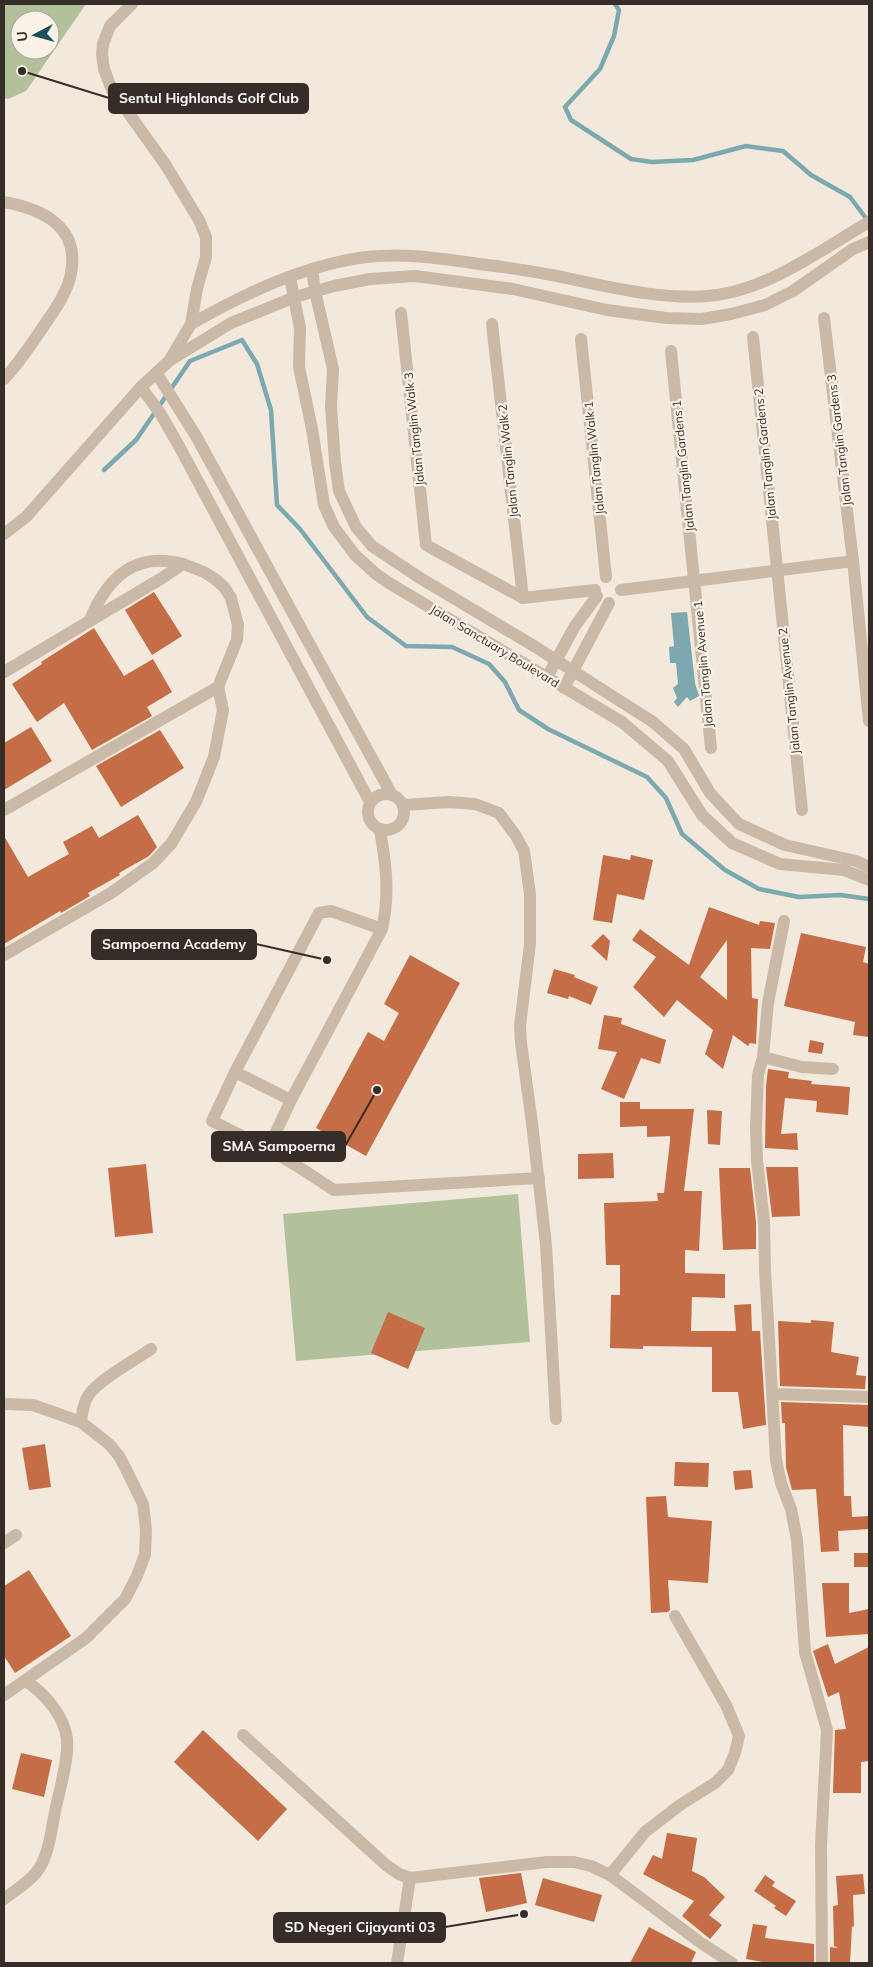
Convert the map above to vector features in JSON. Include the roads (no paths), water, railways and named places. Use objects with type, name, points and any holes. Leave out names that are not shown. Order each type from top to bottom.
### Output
[{"type":"street","points":[[4,534],[33,510],[141,387],[169,361],[191,324],[197,289],[206,257],[206,237],[199,220],[165,164],[112,90],[104,68],[103,44],[110,26],[132,4]]},
{"type":"street","points":[[4,202],[24,206],[51,218],[68,239],[73,261],[71,275],[58,305],[22,358],[4,379]]},
{"type":"street","points":[[191,324],[227,304],[312,269],[359,258],[403,255],[515,269],[627,290],[678,296],[717,295],[759,285],[869,222]]},
{"type":"street","points":[[169,361],[232,323],[294,297],[370,279],[416,276],[513,290],[607,310],[666,318],[702,319],[765,305],[793,291],[854,249],[869,242]]},
{"type":"street","name":"Jalan Sanctuary Boulevard","points":[[312,269],[332,369],[331,407],[339,491],[356,527],[372,546],[420,578],[654,722],[684,749],[710,792],[739,824],[785,845],[856,861],[869,867]]},
{"type":"street","name":"Jalan Sanctuary Boulevard","points":[[290,278],[300,328],[299,368],[309,410],[324,505],[334,527],[355,555],[389,583],[622,722],[668,761],[702,815],[732,843],[780,864],[844,870],[869,880]]},
{"type":"street","name":"Jalan Tanglin Walk 3","points":[[401,313],[426,545],[523,598]]},
{"type":"street","name":"Jalan Tanglin Gardens 3","points":[[824,318],[853,561],[869,721]]},
{"type":"street","name":"Jalan Tanglin Walk 2","points":[[492,324],[523,598]]},
{"type":"street","points":[[300,328],[323,326]]},
{"type":"street","name":"Jalan Tanglin Gardens 2","points":[[753,337],[777,571]]},
{"type":"street","name":"Jalan Tanglin Walk 1","points":[[581,339],[606,577]]},
{"type":"street","name":"Jalan Tanglin Gardens 1","points":[[671,351],[695,581]]},
{"type":"street","points":[[157,374],[196,436],[392,794],[404,806],[404,819],[400,824],[395,829],[389,831],[380,830],[373,826],[369,819],[368,810],[370,802],[380,794],[392,794]]},
{"type":"street","points":[[141,387],[157,409],[370,802]]},
{"type":"street","points":[[309,410],[331,407]]},
{"type":"street","points":[[4,810],[218,687],[237,640],[238,625],[235,611],[231,598],[224,587],[204,572],[183,564],[162,561],[148,562],[132,567],[116,578],[104,590],[90,620]]},
{"type":"street","points":[[621,590],[853,561]]},
{"type":"street","points":[[4,672],[183,564]]},
{"type":"street","name":"Jalan Tanglin Avenue 2","points":[[777,571],[802,810]]},
{"type":"street","points":[[547,677],[575,626],[596,593],[599,580],[606,577],[613,578],[617,581],[621,590],[617,599],[609,603],[602,602],[596,593]]},
{"type":"street","name":"Jalan Tanglin Avenue 1","points":[[695,581],[711,748]]},
{"type":"street","points":[[523,598],[596,593]]},
{"type":"street","points":[[564,688],[609,603]]},
{"type":"street","points":[[4,955],[127,882],[153,863],[171,844],[196,802],[214,757],[223,710],[218,687]]},
{"type":"street","points":[[404,806],[449,802],[475,804],[499,813],[516,836],[524,851],[530,894],[530,944],[520,1026],[546,1245],[556,1419]]},
{"type":"street","points":[[268,1149],[291,1100],[382,929],[387,907],[386,878],[380,830]]},
{"type":"street","points":[[382,929],[331,911],[319,913],[235,1072],[212,1121],[268,1149],[334,1190],[539,1178]]},
{"type":"street","points":[[784,921],[768,1003],[763,1058],[758,1075],[757,1161],[764,1221],[776,1460],[781,1483],[791,1509],[797,1540],[805,1652],[827,1730],[821,1845],[822,1963]]},
{"type":"street","points":[[763,1058],[802,1067],[833,1069]]},
{"type":"street","points":[[235,1072],[291,1100]]},
{"type":"street","points":[[81,1422],[82,1410],[88,1396],[100,1384],[151,1349]]},
{"type":"street","points":[[773,1394],[869,1397]]},
{"type":"street","points":[[4,1404],[33,1405],[81,1422],[109,1444],[119,1456],[143,1504],[146,1530],[145,1555],[136,1578],[125,1598],[86,1638],[4,1695]]},
{"type":"street","points":[[4,1544],[16,1535]]},
{"type":"street","points":[[610,1875],[645,1832],[680,1804],[715,1783],[728,1770],[736,1753],[739,1736],[729,1713],[675,1616]]},
{"type":"street","points":[[4,1899],[29,1879],[44,1860],[63,1771],[67,1740],[62,1722],[52,1705],[40,1691],[26,1681]]},
{"type":"street","points":[[243,1736],[386,1865],[399,1874],[410,1878],[546,1862],[574,1862],[591,1866],[610,1875],[701,1943],[732,1963]]},
{"type":"street","points":[[397,1963],[410,1878]]},
{"type":"water","points":[[687,612],[695,683],[699,696],[690,701],[687,697],[678,707],[674,702],[677,698],[673,688],[678,684],[676,663],[670,663],[669,647],[674,646],[671,613]]},
{"type":"waterway","points":[[615,4],[619,10],[614,36],[600,69],[565,107],[571,120],[631,159],[652,162],[693,160],[746,146],[783,151],[811,175],[850,197],[868,221]]},
{"type":"waterway","points":[[104,470],[136,440],[190,361],[242,340],[257,364],[271,410],[277,505],[300,529],[367,617],[406,646],[452,647],[489,664],[505,682],[519,710],[548,729],[647,777],[666,798],[682,834],[725,870],[759,889],[799,897],[840,895],[869,899]]},
{"type":"place","name":"Sentul Highlands Golf Club","points":[[22,71]]},
{"type":"place","name":"Sampoerna Academy","points":[[327,960]]},
{"type":"place","name":"SMA Sampoerna","points":[[377,1090]]},
{"type":"place","name":"SD Negeri Cijayanti 03","points":[[524,1914]]}]
